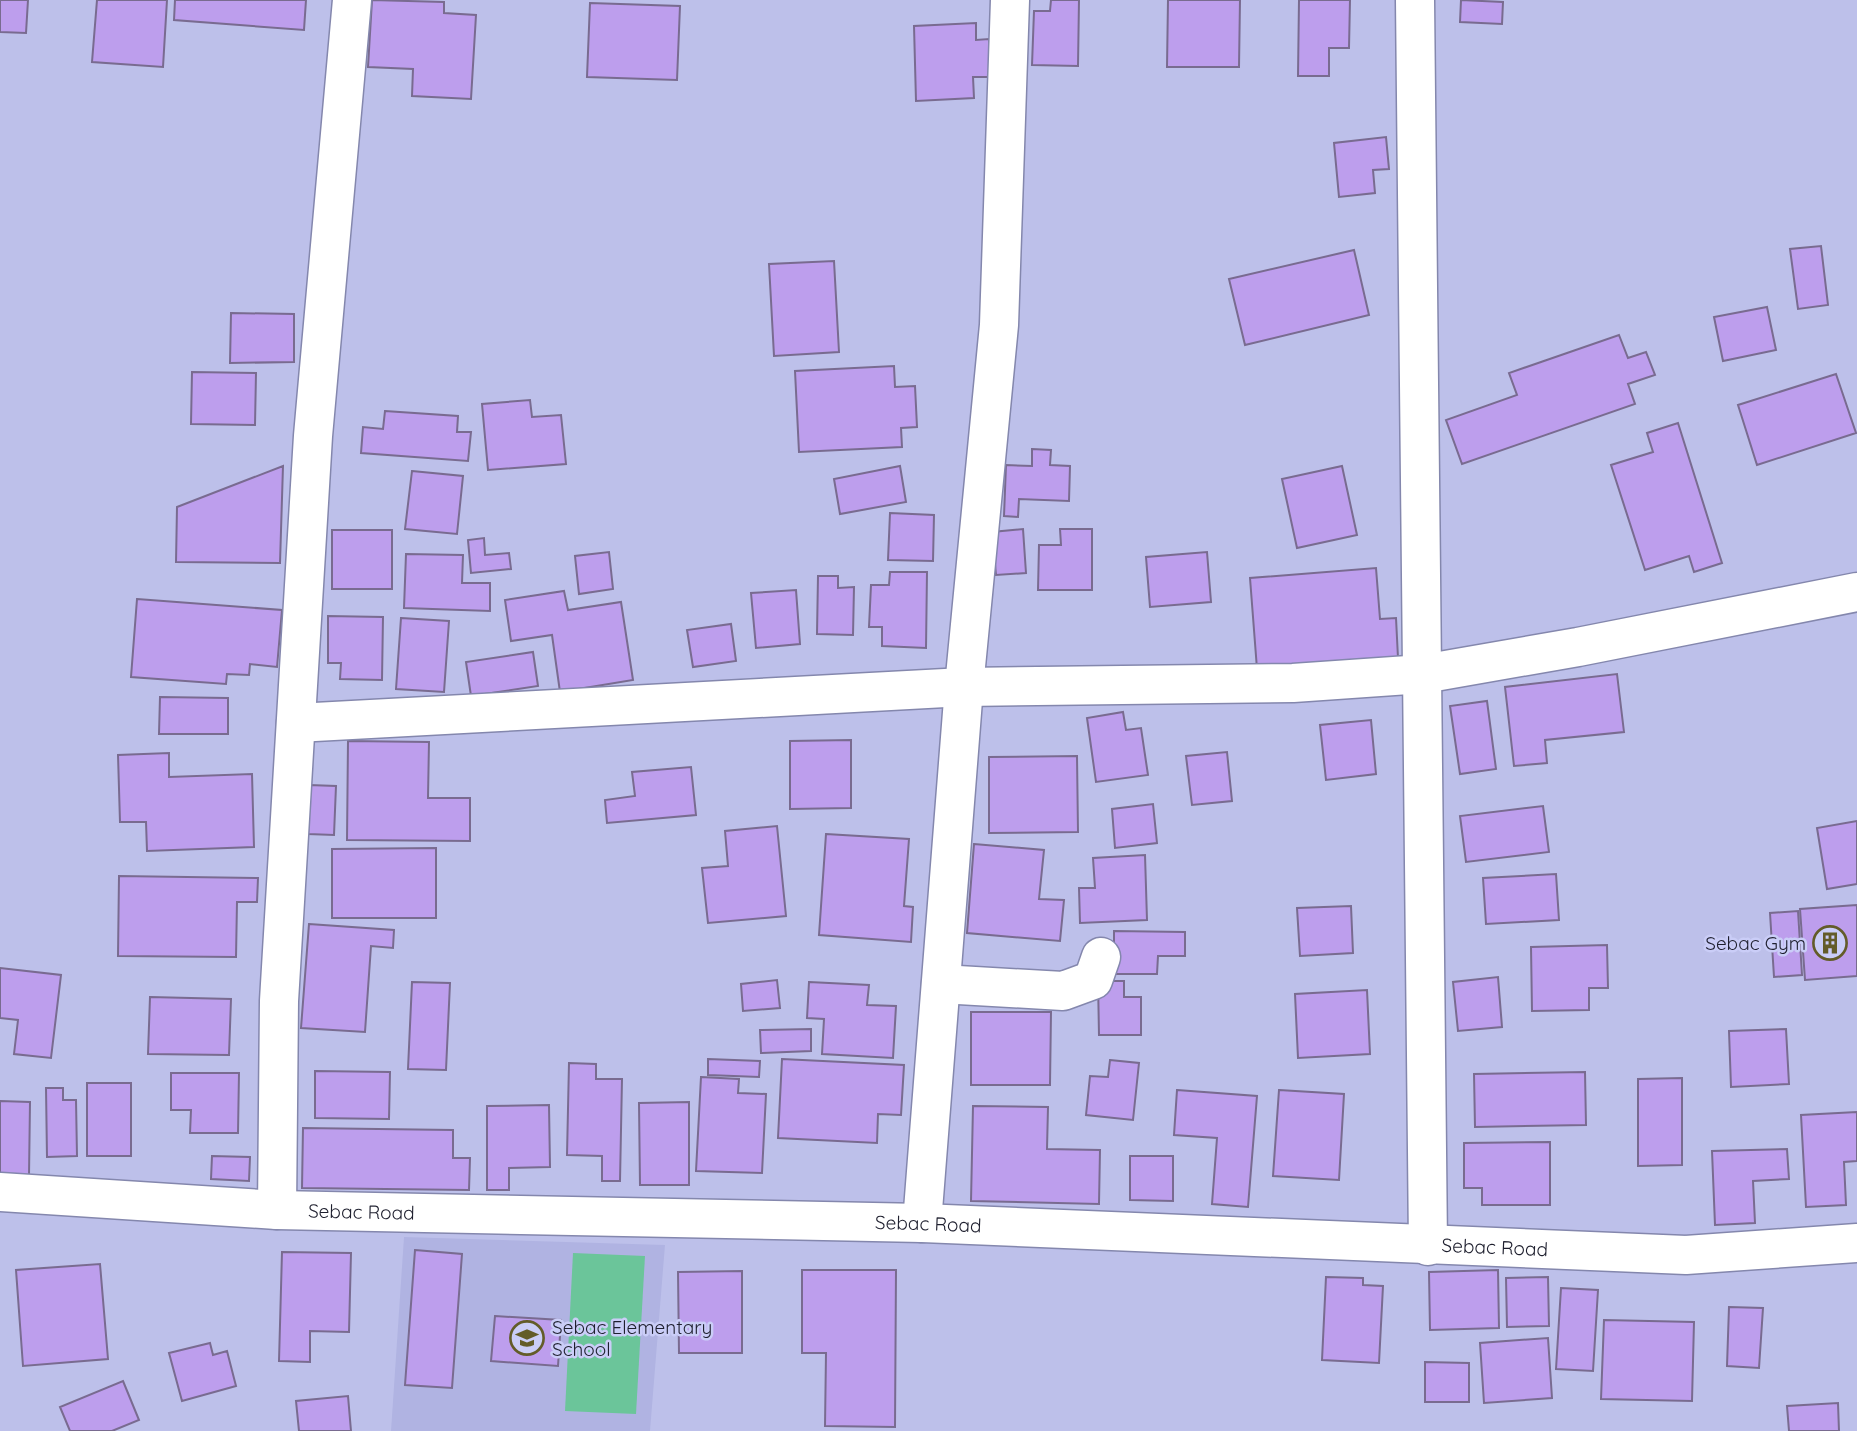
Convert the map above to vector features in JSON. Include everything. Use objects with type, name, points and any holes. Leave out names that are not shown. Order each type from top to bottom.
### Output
[{"type":"street","points":[[277,1210],[279,1001],[313,436],[352,0]]},
{"type":"street","points":[[922,1223],[964,687],[999,325],[1010,0]]},
{"type":"street","points":[[1415,0],[1428,1246]]},
{"type":"street","points":[[296,723],[964,687],[1293,682],[1423,674],[1578,647],[1857,592]]},
{"type":"street","points":[[941,984],[1063,991],[1093,980],[1101,957]]},
{"type":"street","name":"Sebac Road","points":[[0,1192],[277,1210],[922,1223],[1686,1255],[1857,1243]]},
{"type":"shaded area","name":"Sebac Elementary School","points":[[404,1237],[665,1245],[650,1431],[391,1431]]},
{"type":"green space","points":[[573,1253],[645,1256],[636,1414],[565,1411]]},
{"type":"building","points":[[0,0],[28,0],[26,33],[0,32]]},
{"type":"building","points":[[97,0],[167,0],[163,67],[92,62]]},
{"type":"building","points":[[175,0],[306,0],[304,30],[174,20]]},
{"type":"building","points":[[372,0],[444,2],[444,13],[476,15],[471,99],[412,96],[413,69],[368,67]]},
{"type":"building","points":[[1051,0],[1079,0],[1078,66],[1032,65],[1034,11],[1050,11]]},
{"type":"building","points":[[1168,0],[1240,0],[1239,67],[1167,67]]},
{"type":"building","points":[[1299,0],[1350,0],[1349,48],[1329,48],[1329,76],[1298,76]]},
{"type":"building","points":[[1461,0],[1503,2],[1502,24],[1460,22]]},
{"type":"building","points":[[590,3],[680,6],[677,80],[587,77]]},
{"type":"building","points":[[976,23],[976,40],[989,39],[991,77],[973,77],[974,98],[916,101],[914,26]]},
{"type":"building","points":[[1386,137],[1389,169],[1373,170],[1375,193],[1339,197],[1334,143]]},
{"type":"building","points":[[1821,246],[1828,305],[1798,309],[1790,249]]},
{"type":"building","points":[[1354,250],[1369,315],[1245,345],[1229,279]]},
{"type":"building","points":[[834,261],[839,352],[774,356],[769,264]]},
{"type":"building","points":[[1767,307],[1776,350],[1723,361],[1714,317]]},
{"type":"building","points":[[231,313],[294,314],[294,362],[230,363]]},
{"type":"building","points":[[1619,335],[1628,358],[1646,352],[1655,375],[1628,384],[1635,404],[1462,464],[1446,420],[1517,395],[1509,373]]},
{"type":"building","points":[[894,366],[895,387],[915,386],[917,427],[901,428],[902,447],[799,452],[795,371]]},
{"type":"building","points":[[192,372],[256,373],[255,425],[191,424]]},
{"type":"building","points":[[1836,374],[1856,433],[1757,465],[1738,405]]},
{"type":"building","points":[[530,400],[532,417],[561,415],[566,464],[488,470],[482,404]]},
{"type":"building","points":[[385,411],[458,416],[457,432],[471,432],[468,461],[361,453],[363,427],[383,429]]},
{"type":"building","points":[[1678,423],[1722,563],[1694,572],[1689,556],[1645,570],[1611,465],[1653,452],[1647,433]]},
{"type":"building","points":[[1032,449],[1051,450],[1050,465],[1070,466],[1069,501],[1019,499],[1018,517],[1004,516],[1006,465],[1032,466]]},
{"type":"building","points":[[283,466],[280,563],[176,562],[177,507]]},
{"type":"building","points":[[900,466],[906,502],[840,514],[834,479]]},
{"type":"building","points":[[1342,466],[1357,535],[1297,548],[1282,479]]},
{"type":"building","points":[[412,471],[463,476],[457,534],[405,529]]},
{"type":"building","points":[[890,513],[934,515],[933,561],[888,560]]},
{"type":"building","points":[[1023,529],[1026,573],[996,575],[992,532]]},
{"type":"building","points":[[1060,529],[1092,529],[1092,590],[1038,590],[1039,545],[1061,545]]},
{"type":"building","points":[[332,530],[392,530],[392,589],[332,589]]},
{"type":"building","points":[[484,538],[485,555],[509,553],[511,569],[471,573],[468,540]]},
{"type":"building","points":[[609,552],[613,589],[579,594],[575,556]]},
{"type":"building","points":[[1207,552],[1211,602],[1150,607],[1146,557]]},
{"type":"building","points":[[406,554],[463,555],[462,583],[490,583],[490,611],[404,608]]},
{"type":"building","points":[[1376,568],[1380,619],[1396,618],[1398,658],[1257,669],[1250,578]]},
{"type":"building","points":[[890,572],[927,572],[926,648],[882,646],[882,627],[869,627],[871,585],[889,585]]},
{"type":"building","points":[[818,576],[838,576],[838,588],[854,587],[853,635],[817,634]]},
{"type":"building","points":[[796,590],[800,644],[756,648],[751,593]]},
{"type":"building","points":[[564,591],[568,610],[621,602],[633,680],[560,692],[552,635],[511,641],[505,600]]},
{"type":"building","points":[[137,599],[282,610],[277,667],[250,664],[249,675],[227,674],[226,684],[131,677]]},
{"type":"building","points":[[328,616],[383,617],[382,680],[340,679],[341,663],[328,663]]},
{"type":"building","points":[[401,618],[449,621],[444,692],[396,689]]},
{"type":"building","points":[[731,624],[736,661],[693,667],[687,630]]},
{"type":"building","points":[[533,652],[538,686],[471,696],[466,662]]},
{"type":"building","points":[[1617,674],[1624,732],[1545,740],[1547,763],[1514,766],[1505,687]]},
{"type":"building","points":[[160,697],[228,698],[228,734],[159,734]]},
{"type":"building","points":[[1487,701],[1496,769],[1460,774],[1450,706]]},
{"type":"building","points":[[1123,712],[1126,730],[1141,728],[1148,775],[1096,782],[1087,718]]},
{"type":"building","points":[[1371,720],[1376,774],[1326,780],[1320,725]]},
{"type":"building","points":[[851,740],[851,808],[790,809],[790,741]]},
{"type":"building","points":[[348,741],[429,742],[428,798],[470,798],[470,841],[347,840]]},
{"type":"building","points":[[1227,752],[1232,801],[1192,805],[1186,756]]},
{"type":"building","points":[[169,753],[169,777],[252,774],[254,847],[147,851],[146,822],[120,822],[118,755]]},
{"type":"building","points":[[1077,756],[1078,832],[989,833],[989,757]]},
{"type":"building","points":[[691,767],[696,815],[607,823],[605,800],[635,796],[632,772]]},
{"type":"building","points":[[309,785],[336,786],[334,835],[308,834]]},
{"type":"building","points":[[1153,804],[1157,843],[1115,848],[1112,809]]},
{"type":"building","points":[[1543,806],[1549,852],[1466,862],[1460,816]]},
{"type":"building","points":[[1857,821],[1857,884],[1827,889],[1817,828]]},
{"type":"building","points":[[777,826],[786,916],[708,923],[702,868],[728,866],[725,831]]},
{"type":"building","points":[[826,834],[909,839],[904,906],[913,907],[911,942],[819,935]]},
{"type":"building","points":[[974,844],[1044,850],[1039,899],[1064,900],[1060,941],[967,933]]},
{"type":"building","points":[[436,848],[436,918],[332,918],[332,849]]},
{"type":"building","points":[[1145,855],[1147,920],[1080,923],[1079,888],[1095,888],[1093,858]]},
{"type":"building","points":[[1556,874],[1559,920],[1486,924],[1483,878]]},
{"type":"building","points":[[119,876],[258,878],[257,902],[237,902],[236,957],[118,956]]},
{"type":"building","name":"Sebac Gym","points":[[1857,905],[1857,976],[1805,980],[1800,909]]},
{"type":"building","points":[[1351,906],[1353,953],[1300,956],[1297,908]]},
{"type":"building","points":[[1798,911],[1802,975],[1774,977],[1770,913]]},
{"type":"building","points":[[309,924],[394,930],[393,948],[371,946],[365,1032],[301,1028]]},
{"type":"building","points":[[1114,931],[1185,932],[1185,956],[1158,956],[1157,974],[1114,974]]},
{"type":"building","points":[[1607,945],[1608,988],[1589,988],[1589,1010],[1532,1011],[1531,947]]},
{"type":"building","points":[[0,968],[61,975],[51,1058],[14,1054],[18,1020],[0,1018]]},
{"type":"building","points":[[1498,977],[1502,1027],[1458,1031],[1453,982]]},
{"type":"building","points":[[777,980],[780,1008],[743,1011],[741,984]]},
{"type":"building","points":[[1098,981],[1124,981],[1124,997],[1141,997],[1141,1035],[1099,1035]]},
{"type":"building","points":[[412,982],[450,983],[446,1070],[408,1069]]},
{"type":"building","points":[[809,982],[869,985],[867,1005],[896,1006],[893,1058],[822,1054],[824,1019],[807,1018]]},
{"type":"building","points":[[1367,990],[1370,1054],[1298,1058],[1295,994]]},
{"type":"building","points":[[150,997],[231,999],[229,1055],[148,1054]]},
{"type":"building","points":[[971,1012],[1051,1012],[1050,1085],[971,1085]]},
{"type":"building","points":[[811,1029],[811,1051],[761,1053],[760,1030]]},
{"type":"building","points":[[1786,1029],[1789,1084],[1731,1087],[1729,1031]]},
{"type":"building","points":[[708,1059],[760,1061],[759,1077],[708,1075]]},
{"type":"building","points":[[782,1059],[904,1065],[901,1115],[878,1114],[877,1143],[778,1138]]},
{"type":"building","points":[[1110,1060],[1139,1063],[1133,1120],[1086,1115],[1090,1076],[1108,1077]]},
{"type":"building","points":[[569,1063],[596,1064],[596,1079],[622,1079],[620,1181],[602,1181],[602,1156],[567,1155]]},
{"type":"building","points":[[315,1071],[390,1072],[389,1119],[315,1118]]},
{"type":"building","points":[[1585,1072],[1586,1125],[1475,1127],[1474,1074]]},
{"type":"building","points":[[171,1073],[239,1073],[238,1133],[190,1133],[191,1110],[171,1110]]},
{"type":"building","points":[[701,1077],[739,1079],[738,1093],[766,1094],[762,1173],[696,1171]]},
{"type":"building","points":[[1682,1078],[1682,1165],[1638,1166],[1638,1079]]},
{"type":"building","points":[[87,1083],[131,1083],[131,1156],[87,1156]]},
{"type":"building","points":[[46,1088],[63,1088],[63,1100],[76,1100],[77,1156],[47,1157]]},
{"type":"building","points":[[1177,1090],[1257,1096],[1248,1207],[1212,1204],[1217,1138],[1174,1135]]},
{"type":"building","points":[[1279,1090],[1344,1094],[1339,1180],[1273,1176]]},
{"type":"building","points":[[0,1101],[30,1102],[29,1176],[0,1176]]},
{"type":"building","points":[[689,1102],[689,1185],[640,1185],[639,1103]]},
{"type":"building","points":[[549,1105],[550,1167],[509,1168],[509,1190],[487,1190],[487,1106]]},
{"type":"building","points":[[973,1106],[1048,1107],[1047,1149],[1100,1150],[1099,1204],[971,1201]]},
{"type":"building","points":[[1857,1112],[1857,1161],[1844,1162],[1846,1205],[1806,1207],[1801,1115]]},
{"type":"building","points":[[303,1128],[453,1130],[453,1158],[470,1158],[469,1190],[302,1188]]},
{"type":"building","points":[[1550,1142],[1550,1205],[1482,1205],[1482,1188],[1464,1188],[1464,1143]]},
{"type":"building","points":[[1787,1149],[1789,1179],[1753,1181],[1755,1223],[1715,1225],[1712,1151]]},
{"type":"building","points":[[212,1156],[250,1157],[249,1181],[211,1179]]},
{"type":"building","points":[[1130,1156],[1173,1156],[1173,1201],[1130,1200]]},
{"type":"building","points":[[415,1250],[462,1254],[452,1388],[405,1385]]},
{"type":"building","points":[[282,1252],[351,1253],[349,1332],[310,1331],[310,1362],[279,1361]]},
{"type":"building","points":[[100,1264],[108,1359],[23,1366],[16,1270]]},
{"type":"building","points":[[802,1270],[896,1270],[895,1427],[825,1426],[826,1353],[802,1353]]},
{"type":"building","points":[[1498,1270],[1499,1328],[1430,1330],[1429,1272]]},
{"type":"building","points":[[742,1271],[742,1353],[679,1353],[678,1272]]},
{"type":"building","points":[[1326,1277],[1363,1278],[1363,1285],[1383,1286],[1379,1363],[1322,1360]]},
{"type":"building","points":[[1548,1277],[1549,1326],[1507,1327],[1506,1278]]},
{"type":"building","points":[[1561,1288],[1598,1290],[1593,1371],[1556,1369]]},
{"type":"building","points":[[1729,1307],[1763,1308],[1759,1368],[1727,1366]]},
{"type":"building","points":[[495,1316],[561,1320],[558,1366],[491,1361]]},
{"type":"building","points":[[1604,1320],[1694,1322],[1692,1401],[1601,1399]]},
{"type":"building","points":[[1548,1338],[1552,1398],[1484,1403],[1480,1343]]},
{"type":"building","points":[[210,1343],[213,1355],[227,1351],[236,1386],[182,1401],[169,1353]]},
{"type":"building","points":[[1425,1362],[1469,1363],[1469,1402],[1425,1402]]},
{"type":"building","points":[[123,1381],[139,1420],[112,1431],[70,1431],[60,1407]]},
{"type":"building","points":[[348,1396],[351,1431],[299,1431],[296,1401]]},
{"type":"building","points":[[1838,1403],[1839,1431],[1789,1431],[1787,1406]]},
{"type":"place","name":"Sebac Gym","points":[[1830,943]]},
{"type":"place","name":"Sebac Elementary School","points":[[527,1338]]}]
